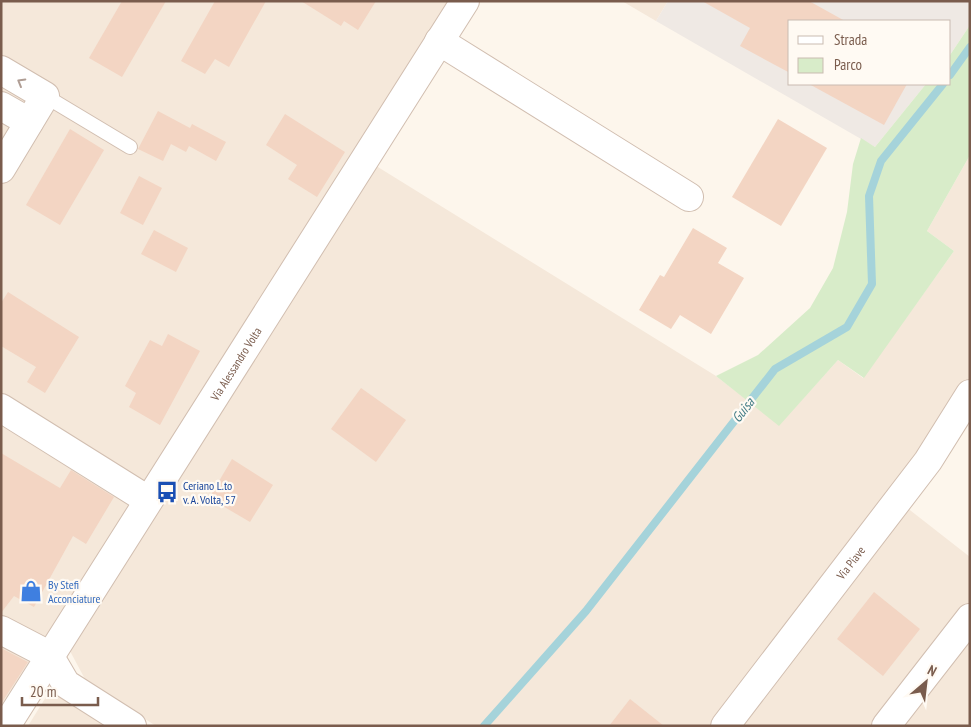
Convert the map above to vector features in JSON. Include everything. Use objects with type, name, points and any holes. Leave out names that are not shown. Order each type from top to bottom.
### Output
[{"type":"street","name":"Via Alessandro Volta","points":[[6,726],[49,655],[465,1]]},
{"type":"street","points":[[439,41],[688,197]]},
{"type":"street","points":[[1,70],[45,96],[1,168]]},
{"type":"street","points":[[1,106],[29,122]]},
{"type":"street","name":"Via Piave","points":[[725,726],[928,461],[970,394]]},
{"type":"street","points":[[1,408],[148,500]]},
{"type":"street","points":[[886,726],[970,618]]},
{"type":"street","points":[[1,630],[49,655],[66,684],[132,726]]},
{"type":"lane","points":[[45,96],[130,146]]},
{"type":"shaded area","points":[[1,1],[449,1],[1,716]]},
{"type":"shaded area","points":[[622,1],[668,1],[656,21]]},
{"type":"shaded area","points":[[668,1],[970,1],[970,25],[951,54],[951,20],[788,20],[788,85],[925,85],[875,147],[656,21]]},
{"type":"shaded area","points":[[970,155],[970,420],[906,507],[970,557],[970,726],[156,726],[86,681],[70,651],[373,164],[716,376],[779,425],[838,360],[863,378],[954,251],[927,231]]},
{"type":"shaded area","points":[[46,697],[70,698],[114,726],[28,726]]},
{"type":"green space","points":[[970,25],[970,155],[927,231],[954,251],[864,378],[838,360],[779,426],[716,376],[758,355],[810,308],[833,268],[847,212],[853,164],[861,138],[875,147],[925,85],[951,85],[951,54]]},
{"type":"building","points":[[122,1],[166,1],[122,77],[89,58]]},
{"type":"building","points":[[215,1],[266,1],[229,67],[215,59],[205,74],[181,61]]},
{"type":"building","points":[[301,1],[376,1],[358,30],[344,21],[341,26]]},
{"type":"building","points":[[702,1],[809,1],[843,20],[788,20],[788,72],[740,46],[750,28]]},
{"type":"building","points":[[811,85],[906,85],[884,125]]},
{"type":"building","points":[[158,111],[190,128],[192,124],[226,142],[216,161],[189,146],[186,152],[171,144],[163,161],[138,149]]},
{"type":"building","points":[[285,114],[345,152],[317,197],[288,179],[297,165],[266,145]]},
{"type":"building","points":[[778,119],[827,148],[781,226],[732,197]]},
{"type":"building","points":[[70,129],[104,150],[60,225],[26,205]]},
{"type":"building","points":[[139,176],[162,188],[143,225],[120,213]]},
{"type":"building","points":[[693,228],[727,248],[718,263],[744,278],[711,334],[680,315],[671,329],[639,310],[660,275],[664,277]]},
{"type":"building","points":[[154,230],[188,248],[176,272],[141,254]]},
{"type":"building","points":[[8,292],[79,337],[45,393],[27,382],[36,367],[1,346],[1,303]]},
{"type":"building","points":[[168,334],[200,351],[160,425],[129,407],[136,393],[125,386],[150,340],[162,346]]},
{"type":"building","points":[[361,388],[406,420],[376,462],[331,429]]},
{"type":"building","points":[[1,453],[60,488],[71,470],[114,497],[86,544],[73,536],[34,607],[14,596],[1,613]]},
{"type":"building","points":[[232,459],[273,485],[250,522],[209,498]]},
{"type":"building","points":[[874,592],[920,629],[883,676],[837,639]]},
{"type":"building","points":[[1,648],[28,662],[1,704]]},
{"type":"building","points":[[630,699],[664,726],[609,726]]},
{"type":"waterway","name":"Guisa","points":[[951,74],[970,47]]},
{"type":"waterway","name":"Guisa","points":[[484,726],[586,611],[775,369],[847,327],[872,284],[869,196],[881,161],[942,85]]},
{"type":"place","name":"Ceriano L.to v. A. Volta, 57","points":[[167,492]]},
{"type":"place","name":"By Stefi Acconciature","points":[[31,591]]}]
